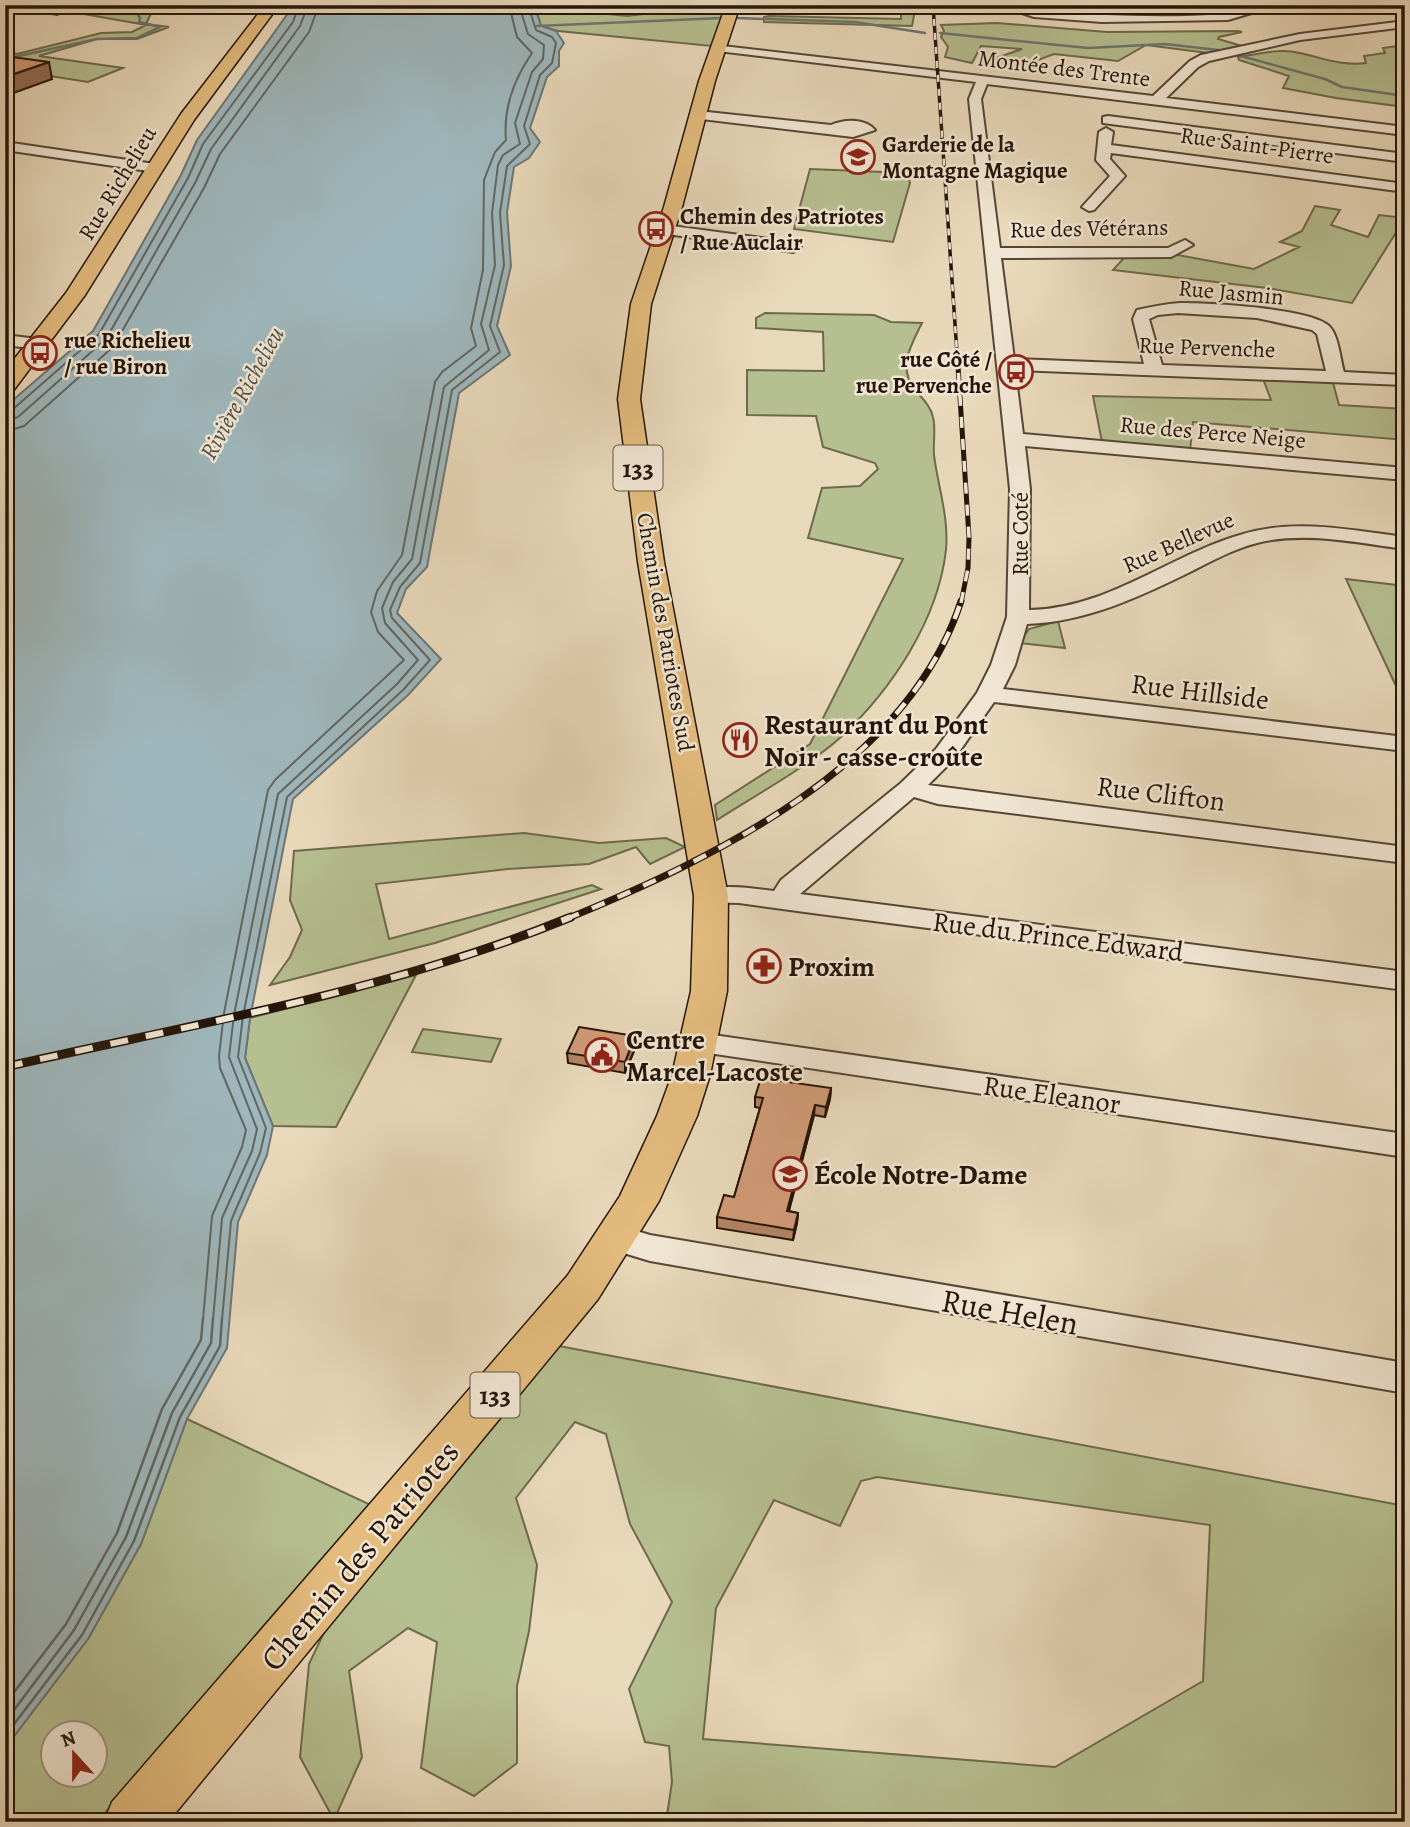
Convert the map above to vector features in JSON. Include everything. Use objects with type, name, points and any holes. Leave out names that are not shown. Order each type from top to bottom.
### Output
[{"type":"main road","name":"Rue Richelieu","points":[[5,386],[83,285],[177,131],[272,5]]},
{"type":"main road","name":"Chemin des Patriotes Sud","points":[[711,895],[652,570],[629,407],[641,304],[733,5]]},
{"type":"main road","name":"Chemin des Patriotes","points":[[132,1822],[500,1389],[583,1287],[616,1238],[638,1201],[677,1116],[699,1043],[709,991],[711,895]]},
{"type":"street","points":[[15,5],[60,10],[71,5]]},
{"type":"street","points":[[1026,5],[1026,11],[1032,14],[1090,19],[1237,16],[1273,5]]},
{"type":"street","points":[[1237,16],[1256,22]]},
{"type":"street","points":[[1156,101],[1202,59],[1300,37],[1405,24]]},
{"type":"street","points":[[1280,30],[1300,37]]},
{"type":"street","name":"Montée des Trente","points":[[718,47],[1405,131]]},
{"type":"street","name":"Rue Coté","points":[[782,900],[791,886],[910,788],[945,754],[988,694],[1003,665],[1018,617],[1021,526],[1016,439],[975,99],[983,79]]},
{"type":"street","points":[[1089,207],[1118,176],[1105,165],[1108,95]]},
{"type":"street","points":[[698,115],[837,130]]},
{"type":"street","points":[[1108,120],[1405,158]]},
{"type":"street","points":[[5,146],[155,168]]},
{"type":"street","points":[[5,158],[20,148]]},
{"type":"street","name":"Rue Saint-Pierre","points":[[1104,148],[1405,188]]},
{"type":"street","points":[[665,230],[793,247]]},
{"type":"street","name":"Rue des Vétérans","points":[[992,253],[1154,253],[1171,252],[1185,244]]},
{"type":"street","name":"Rue Jasmin","points":[[1154,369],[1142,316],[1153,311],[1207,309],[1318,326],[1325,332],[1336,376]]},
{"type":"street","points":[[5,340],[38,344]]},
{"type":"street","name":"Rue Pervenche","points":[[1007,364],[1405,380]]},
{"type":"street","name":"Rue des Perce Neige","points":[[1016,439],[1405,474]]},
{"type":"street","name":"Rue Bellevue","points":[[1018,617],[1051,617],[1110,601],[1222,549],[1259,536],[1307,533],[1405,543]]},
{"type":"street","name":"Rue Hillside","points":[[988,694],[1405,744]]},
{"type":"street","name":"Rue Clifton","points":[[910,788],[938,796],[1405,855]]},
{"type":"street","name":"Rue du Prince Edward","points":[[711,895],[782,900],[1405,981]]},
{"type":"street","name":"Rue Eleanor","points":[[699,1043],[1405,1146]]},
{"type":"street","name":"Rue Helen","points":[[616,1238],[650,1248],[704,1258],[1405,1378]]},
{"type":"green space","points":[[82,5],[167,5],[154,7],[146,24],[169,27],[137,39],[97,39],[39,56],[123,68],[88,82],[5,69],[5,50],[17,54],[101,33],[132,32],[146,25],[72,12]]},
{"type":"green space","points":[[535,5],[598,7],[608,14],[627,16],[669,11],[724,14],[712,46],[558,31],[541,26]]},
{"type":"green space","points":[[901,5],[916,5],[912,26],[764,22],[764,17],[769,16],[901,19]]},
{"type":"green space","points":[[997,23],[1107,32],[1238,31],[1242,32],[1218,39],[1242,46],[1208,53],[1146,45],[1118,61],[1054,54],[1016,68],[979,64],[1022,49],[981,46],[972,63],[945,57],[948,47],[941,37],[944,31],[941,25]]},
{"type":"green space","points":[[1405,45],[1405,107],[1283,88],[1289,76],[1239,60],[1238,57],[1284,51],[1357,64],[1366,63],[1364,56],[1385,53],[1383,48]]},
{"type":"green space","points":[[810,169],[907,173],[910,183],[893,242],[794,229]]},
{"type":"green space","points":[[1315,206],[1340,210],[1331,225],[1368,237],[1379,215],[1405,218],[1352,303],[1267,288],[1113,270],[1134,247],[1254,269],[1299,247],[1280,242],[1302,231]]},
{"type":"green space","points":[[765,313],[874,315],[891,322],[922,323],[907,357],[906,366],[910,382],[929,406],[933,417],[934,455],[945,514],[946,550],[941,576],[923,627],[910,652],[878,697],[828,748],[717,820],[715,805],[810,744],[903,559],[808,538],[822,488],[860,486],[878,469],[875,463],[823,447],[816,416],[747,415],[747,370],[824,371],[823,332],[756,328],[756,318]]},
{"type":"green space","points":[[1262,376],[1332,379],[1339,405],[1405,409],[1405,440],[1193,422],[1190,451],[1102,442],[1093,396],[1271,400]]},
{"type":"green space","points":[[1346,579],[1405,586],[1405,685],[1395,684]]},
{"type":"green space","points":[[1058,621],[1065,648],[1019,643],[1029,629]]},
{"type":"green space","points":[[524,833],[599,843],[666,838],[685,847],[650,864],[636,847],[589,864],[508,869],[376,884],[389,939],[592,885],[601,889],[435,943],[270,985],[290,957],[302,930],[290,900],[294,851]]},
{"type":"green space","points":[[416,975],[336,1127],[273,1126],[245,1058],[250,1018]]},
{"type":"green space","points":[[423,1029],[501,1039],[491,1062],[412,1052]]},
{"type":"green space","points":[[559,1346],[1405,1506],[1405,1822],[666,1822],[672,1782],[669,1746],[645,1742],[629,1689],[672,1602],[630,1524],[606,1434],[575,1422],[516,1498],[537,1565],[529,1631],[517,1686],[517,1763],[474,1796],[421,1768],[437,1642],[408,1628],[349,1671],[362,1757],[334,1820],[300,1757],[309,1664],[330,1620]],"holes":[[[877,1477],[1210,1525],[1203,1681],[1055,1767],[703,1739],[716,1608],[774,1500],[840,1526],[861,1481]]]},
{"type":"green space","points":[[187,1419],[373,1506],[97,1822],[5,1822],[5,1748],[88,1639],[141,1544]]},
{"type":"water","name":"Rivière Richelieu","points":[[294,5],[534,5],[541,26],[556,31],[564,43],[559,51],[559,66],[547,77],[530,128],[540,142],[529,158],[514,167],[507,212],[511,266],[497,326],[510,355],[459,393],[427,567],[406,589],[397,613],[441,659],[408,695],[293,799],[250,1018],[245,1058],[273,1126],[267,1155],[238,1222],[227,1348],[187,1419],[141,1544],[88,1639],[5,1748],[5,407],[93,331],[181,175],[197,140]]},
{"type":"building","points":[[5,56],[49,62],[5,77]]},
{"type":"building","points":[[579,1027],[635,1036],[625,1062],[567,1053]]},
{"type":"building","points":[[761,1078],[831,1088],[826,1107],[815,1105],[787,1211],[798,1213],[794,1230],[717,1217],[724,1195],[734,1197],[763,1098],[755,1097]]},
{"type":"waterway","points":[[5,59],[97,39],[137,38],[160,27],[139,22],[140,18],[134,9]]},
{"type":"waterway","points":[[537,26],[722,18]]},
{"type":"waterway","points":[[736,18],[855,22],[925,33]]},
{"type":"waterway","points":[[940,33],[1088,48],[1165,44],[1218,50]]},
{"type":"waterway","points":[[1237,55],[1325,79],[1342,87],[1405,96]]},
{"type":"railway","points":[[933,5],[957,353]]},
{"type":"railway","points":[[957,351],[969,537],[968,568],[961,603]]},
{"type":"railway","points":[[569,918],[683,867],[742,835],[800,799],[852,758],[898,712],[935,660],[961,601]]},
{"type":"railway","points":[[5,1067],[363,986],[503,943],[569,918]]},
{"type":"place","name":"Garderie de la Montagne Magique","points":[[858,157]]},
{"type":"place","name":"Chemin des Patriotes / Rue Auclair","points":[[656,229]]},
{"type":"place","name":"rue Richelieu / rue Biron","points":[[40,353]]},
{"type":"place","name":"rue Côté / rue Pervenche","points":[[1016,372]]},
{"type":"place","name":"Restaurant du Pont Noir - casse-croûte","points":[[740,740]]},
{"type":"place","name":"Proxim","points":[[764,966]]},
{"type":"place","name":"Centre Marcel-Lacoste","points":[[602,1055]]},
{"type":"place","name":"École Notre-Dame","points":[[790,1174]]}]
